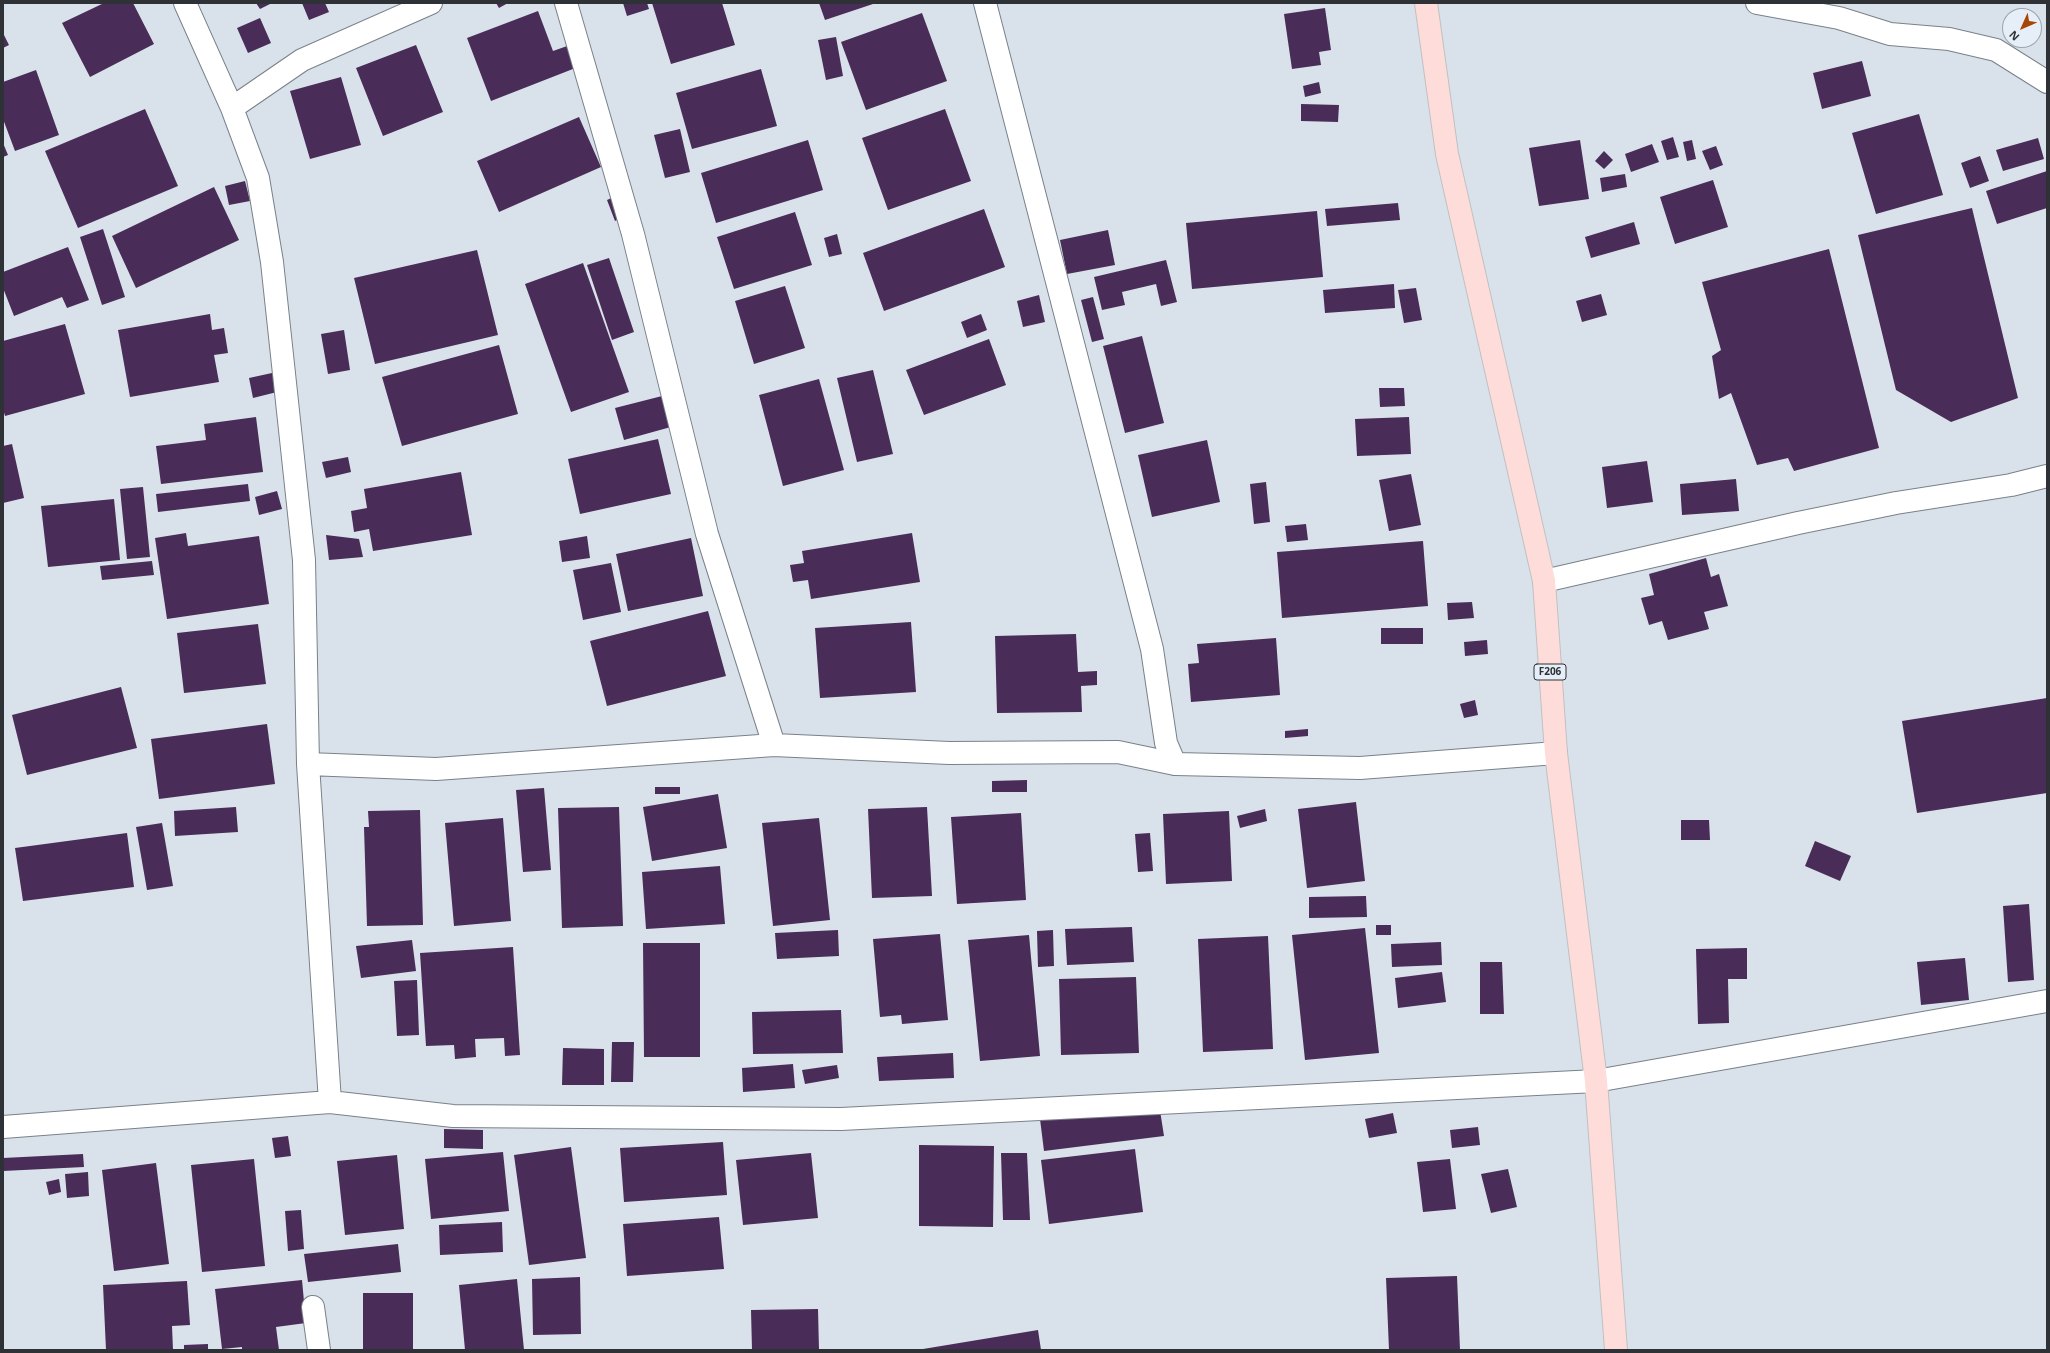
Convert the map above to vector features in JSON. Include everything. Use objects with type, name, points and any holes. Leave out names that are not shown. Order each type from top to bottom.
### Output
[{"type":"main road","name":"F206","points":[[1426,3],[1447,154],[1544,581],[1556,754],[1596,1081],[1616,1350]]},
{"type":"street","points":[[185,3],[232,108],[258,178],[274,278],[304,560],[308,764],[330,1102]]},
{"type":"street","points":[[232,108],[302,60],[431,3]]},
{"type":"street","points":[[566,3],[633,234],[707,534],[774,745]]},
{"type":"street","points":[[985,3],[1152,649],[1166,743],[1174,764]]},
{"type":"street","points":[[1757,3],[1839,18],[1890,34],[1949,39],[1996,50],[2047,82]]},
{"type":"street","points":[[1544,581],[1805,521],[1896,503],[2011,485],[2047,476]]},
{"type":"street","points":[[308,764],[436,769],[774,745],[949,753],[1118,752],[1174,764],[1360,768],[1556,754]]},
{"type":"street","points":[[3,1127],[330,1102],[453,1116],[841,1119],[1596,1081],[2047,1001]]},
{"type":"street","points":[[313,1307],[319,1350]]},
{"type":"building","points":[[104,3],[133,3],[154,44],[90,77],[62,23]]},
{"type":"building","points":[[256,3],[272,3],[260,9]]},
{"type":"building","points":[[302,3],[325,3],[329,12],[309,20]]},
{"type":"building","points":[[496,3],[508,3],[499,8]]},
{"type":"building","points":[[623,3],[647,3],[649,9],[627,16]]},
{"type":"building","points":[[652,3],[722,3],[735,45],[671,64]]},
{"type":"building","points":[[819,3],[876,3],[825,20]]},
{"type":"building","points":[[1325,8],[1331,50],[1319,52],[1321,65],[1292,69],[1284,14]]},
{"type":"building","points":[[538,11],[553,51],[570,45],[578,67],[491,101],[467,38]]},
{"type":"building","points":[[922,13],[947,81],[866,110],[841,42]]},
{"type":"building","points":[[260,18],[271,43],[248,53],[237,28]]},
{"type":"building","points":[[3,33],[9,45],[3,48]]},
{"type":"building","points":[[836,37],[843,76],[826,80],[818,40]]},
{"type":"building","points":[[416,45],[443,112],[383,136],[356,68]]},
{"type":"building","points":[[1862,61],[1871,96],[1822,109],[1813,73]]},
{"type":"building","points":[[761,69],[777,126],[692,149],[676,93]]},
{"type":"building","points":[[36,70],[59,135],[15,151],[3,119],[3,82]]},
{"type":"building","points":[[341,77],[361,145],[310,159],[290,91]]},
{"type":"building","points":[[1319,82],[1321,93],[1305,97],[1303,86]]},
{"type":"building","points":[[1301,104],[1339,105],[1338,122],[1301,121]]},
{"type":"building","points":[[145,109],[178,186],[78,228],[45,151]]},
{"type":"building","points":[[945,109],[971,181],[888,210],[862,138]]},
{"type":"building","points":[[1919,114],[1943,195],[1876,214],[1852,133]]},
{"type":"building","points":[[579,117],[601,167],[499,212],[477,161]]},
{"type":"building","points":[[680,129],[690,172],[665,178],[654,135]]},
{"type":"building","points":[[1673,137],[1679,157],[1667,160],[1661,141]]},
{"type":"building","points":[[2038,138],[2044,159],[2003,171],[1996,150]]},
{"type":"building","points":[[808,140],[823,190],[716,223],[701,173]]},
{"type":"building","points":[[1580,140],[1589,199],[1539,206],[1529,148]]},
{"type":"building","points":[[1692,140],[1696,159],[1687,161],[1683,142]]},
{"type":"building","points":[[3,143],[8,155],[3,157]]},
{"type":"building","points":[[1652,144],[1659,162],[1631,172],[1625,154]]},
{"type":"building","points":[[1716,146],[1723,165],[1710,170],[1702,151]]},
{"type":"building","points":[[1604,151],[1613,160],[1604,169],[1595,161]]},
{"type":"building","points":[[1980,156],[1989,181],[1970,188],[1961,163]]},
{"type":"building","points":[[2047,171],[2047,208],[1997,224],[1986,191]]},
{"type":"building","points":[[1625,174],[1627,187],[1602,192],[1600,178]]},
{"type":"building","points":[[1713,180],[1728,227],[1675,244],[1660,197]]},
{"type":"building","points":[[245,181],[250,201],[229,205],[225,186]]},
{"type":"building","points":[[214,187],[239,240],[136,288],[112,236]]},
{"type":"building","points":[[627,191],[636,211],[615,221],[607,200]]},
{"type":"building","points":[[1398,203],[1400,220],[1327,226],[1325,209]]},
{"type":"building","points":[[1972,208],[2018,398],[1951,422],[1896,390],[1858,235]]},
{"type":"building","points":[[984,209],[1005,267],[884,311],[863,253]]},
{"type":"building","points":[[1317,211],[1323,277],[1192,289],[1186,223]]},
{"type":"building","points":[[795,212],[812,265],[734,289],[717,237]]},
{"type":"building","points":[[1634,222],[1640,244],[1591,258],[1585,237]]},
{"type":"building","points":[[103,229],[125,297],[102,305],[80,237]]},
{"type":"building","points":[[1108,230],[1115,265],[1067,274],[1060,240]]},
{"type":"building","points":[[837,234],[842,254],[829,257],[824,238]]},
{"type":"building","points":[[68,247],[89,300],[67,308],[62,297],[14,316],[3,288],[3,272]]},
{"type":"building","points":[[1829,249],[1879,448],[1794,471],[1788,458],[1757,465],[1731,393],[1719,399],[1712,356],[1721,350],[1702,282]]},
{"type":"building","points":[[477,250],[498,335],[375,364],[354,278]]},
{"type":"building","points":[[609,258],[634,332],[612,340],[587,265]]},
{"type":"building","points":[[1166,260],[1177,302],[1161,306],[1156,284],[1122,292],[1125,305],[1102,310],[1094,277]]},
{"type":"building","points":[[583,263],[629,392],[571,412],[525,284]]},
{"type":"building","points":[[1394,284],[1395,308],[1325,313],[1323,290]]},
{"type":"building","points":[[785,286],[805,348],[754,364],[735,301]]},
{"type":"building","points":[[1416,288],[1422,320],[1404,323],[1398,290]]},
{"type":"building","points":[[1601,294],[1607,315],[1582,322],[1576,301]]},
{"type":"building","points":[[1039,295],[1045,322],[1023,327],[1017,301]]},
{"type":"building","points":[[1093,297],[1104,339],[1092,342],[1081,300]]},
{"type":"building","points":[[210,314],[212,330],[224,328],[228,353],[214,355],[219,382],[130,397],[118,330]]},
{"type":"building","points":[[981,314],[987,330],[967,338],[961,322]]},
{"type":"building","points":[[65,324],[85,394],[5,416],[3,409],[3,341]]},
{"type":"building","points":[[344,330],[350,370],[328,374],[321,334]]},
{"type":"building","points":[[1142,336],[1164,423],[1125,433],[1103,346]]},
{"type":"building","points":[[989,339],[1006,385],[924,415],[906,370]]},
{"type":"building","points":[[499,345],[518,414],[402,446],[382,377]]},
{"type":"building","points":[[873,370],[893,454],[857,462],[837,378]]},
{"type":"building","points":[[272,373],[277,392],[253,398],[249,378]]},
{"type":"building","points":[[819,379],[844,470],[783,486],[759,395]]},
{"type":"building","points":[[1379,388],[1404,388],[1405,406],[1380,407]]},
{"type":"building","points":[[670,394],[678,425],[624,440],[615,408]]},
{"type":"building","points":[[256,417],[263,472],[161,484],[156,446],[206,440],[204,424]]},
{"type":"building","points":[[1409,417],[1411,454],[1357,456],[1355,419]]},
{"type":"building","points":[[658,439],[671,494],[580,514],[568,459]]},
{"type":"building","points":[[1207,440],[1220,502],[1152,517],[1138,455]]},
{"type":"building","points":[[12,444],[24,498],[3,503],[3,446]]},
{"type":"building","points":[[348,457],[351,472],[326,478],[322,462]]},
{"type":"building","points":[[1647,461],[1653,502],[1607,508],[1602,467]]},
{"type":"building","points":[[461,472],[472,535],[373,551],[369,529],[354,532],[351,511],[367,508],[364,489]]},
{"type":"building","points":[[1411,474],[1421,525],[1389,531],[1379,480]]},
{"type":"building","points":[[1736,479],[1739,511],[1682,515],[1680,484]]},
{"type":"building","points":[[1266,482],[1270,522],[1254,524],[1250,484]]},
{"type":"building","points":[[248,484],[250,501],[158,512],[156,494]]},
{"type":"building","points":[[143,487],[150,557],[127,559],[120,489]]},
{"type":"building","points":[[277,491],[282,509],[259,515],[255,497]]},
{"type":"building","points":[[114,499],[120,560],[48,567],[41,506]]},
{"type":"building","points":[[1306,524],[1308,540],[1287,542],[1285,526]]},
{"type":"building","points":[[186,533],[188,546],[259,536],[269,604],[167,619],[155,538]]},
{"type":"building","points":[[912,533],[920,582],[811,599],[808,580],[793,582],[790,565],[804,563],[802,551]]},
{"type":"building","points":[[326,535],[359,539],[363,557],[329,560]]},
{"type":"building","points":[[587,536],[590,558],[562,562],[559,541]]},
{"type":"building","points":[[691,538],[703,596],[628,611],[616,554]]},
{"type":"building","points":[[1423,541],[1428,606],[1282,618],[1277,552]]},
{"type":"building","points":[[1706,558],[1711,577],[1719,574],[1728,606],[1704,612],[1709,629],[1668,640],[1662,621],[1649,625],[1641,598],[1654,595],[1649,574]]},
{"type":"building","points":[[152,561],[154,575],[102,580],[100,566]]},
{"type":"building","points":[[611,563],[621,612],[583,620],[573,570]]},
{"type":"building","points":[[1472,602],[1474,618],[1448,620],[1447,603]]},
{"type":"building","points":[[708,611],[726,676],[607,706],[590,641]]},
{"type":"building","points":[[911,622],[916,692],[820,698],[815,628]]},
{"type":"building","points":[[258,624],[266,684],[184,693],[177,633]]},
{"type":"building","points":[[1381,628],[1423,628],[1423,644],[1381,644]]},
{"type":"building","points":[[1076,634],[1078,672],[1097,671],[1097,685],[1081,686],[1082,712],[997,713],[995,636]]},
{"type":"building","points":[[1276,638],[1280,695],[1191,702],[1188,664],[1199,663],[1197,644]]},
{"type":"building","points":[[1487,640],[1488,654],[1465,656],[1464,642]]},
{"type":"building","points":[[121,687],[137,748],[27,775],[12,715]]},
{"type":"building","points":[[2047,698],[2047,793],[1917,813],[1902,721]]},
{"type":"building","points":[[1475,700],[1478,715],[1464,718],[1460,704]]},
{"type":"building","points":[[267,724],[275,784],[159,799],[151,739]]},
{"type":"building","points":[[1308,729],[1308,736],[1285,738],[1285,731]]},
{"type":"building","points":[[1027,780],[1027,792],[992,792],[992,781]]},
{"type":"building","points":[[655,787],[680,787],[680,794],[655,794]]},
{"type":"building","points":[[544,788],[551,870],[523,872],[516,790]]},
{"type":"building","points":[[718,794],[727,848],[652,861],[643,807]]},
{"type":"building","points":[[1356,802],[1365,881],[1307,888],[1298,809]]},
{"type":"building","points":[[236,807],[238,832],[175,836],[174,811]]},
{"type":"building","points":[[619,807],[623,926],[562,928],[558,808]]},
{"type":"building","points":[[927,807],[932,896],[872,898],[868,809]]},
{"type":"building","points":[[1265,809],[1267,821],[1240,828],[1237,816]]},
{"type":"building","points":[[420,810],[423,925],[367,926],[364,827],[369,827],[368,811]]},
{"type":"building","points":[[1229,811],[1232,881],[1166,884],[1163,814]]},
{"type":"building","points":[[1021,813],[1026,900],[957,904],[951,817]]},
{"type":"building","points":[[503,818],[511,921],[454,926],[445,823]]},
{"type":"building","points":[[819,818],[830,920],[773,926],[762,823]]},
{"type":"building","points":[[1681,820],[1709,820],[1710,840],[1681,840]]},
{"type":"building","points":[[162,823],[173,886],[147,890],[136,827]]},
{"type":"building","points":[[127,833],[134,887],[23,901],[15,848]]},
{"type":"building","points":[[1150,833],[1153,871],[1138,872],[1135,834]]},
{"type":"building","points":[[1815,841],[1851,856],[1840,881],[1805,866]]},
{"type":"building","points":[[720,866],[725,924],[646,929],[642,872]]},
{"type":"building","points":[[1366,896],[1367,917],[1309,918],[1309,897]]},
{"type":"building","points":[[2029,904],[2034,980],[2008,982],[2003,906]]},
{"type":"building","points":[[1376,925],[1391,925],[1391,935],[1376,935]]},
{"type":"building","points":[[1132,927],[1134,962],[1067,965],[1065,929]]},
{"type":"building","points":[[1365,928],[1379,1053],[1305,1060],[1292,935]]},
{"type":"building","points":[[838,930],[839,956],[777,959],[775,933]]},
{"type":"building","points":[[1053,930],[1054,966],[1038,967],[1037,931]]},
{"type":"building","points":[[940,934],[948,1020],[902,1024],[901,1015],[880,1017],[873,939]]},
{"type":"building","points":[[1029,935],[1040,1056],[980,1061],[968,940]]},
{"type":"building","points":[[1268,936],[1273,1049],[1203,1052],[1198,939]]},
{"type":"building","points":[[412,940],[416,971],[361,978],[356,946]]},
{"type":"building","points":[[1441,942],[1442,965],[1392,967],[1391,944]]},
{"type":"building","points":[[643,943],[700,943],[700,1057],[644,1057]]},
{"type":"building","points":[[513,947],[520,1055],[505,1056],[504,1038],[475,1039],[476,1057],[455,1059],[454,1045],[426,1046],[420,953]]},
{"type":"building","points":[[1747,948],[1747,979],[1728,979],[1729,1023],[1698,1024],[1696,949]]},
{"type":"building","points":[[1965,958],[1969,1000],[1921,1005],[1917,962]]},
{"type":"building","points":[[1480,962],[1502,962],[1504,1014],[1480,1014]]},
{"type":"building","points":[[1442,972],[1446,1002],[1398,1008],[1395,978]]},
{"type":"building","points":[[1136,977],[1139,1053],[1061,1055],[1059,979]]},
{"type":"building","points":[[417,980],[419,1035],[397,1036],[394,981]]},
{"type":"building","points":[[841,1010],[843,1053],[753,1054],[752,1012]]},
{"type":"building","points":[[612,1042],[634,1042],[633,1082],[611,1082]]},
{"type":"building","points":[[563,1048],[604,1049],[604,1085],[562,1085]]},
{"type":"building","points":[[953,1053],[954,1078],[879,1081],[877,1057]]},
{"type":"building","points":[[793,1064],[795,1088],[743,1092],[742,1068]]},
{"type":"building","points":[[837,1065],[839,1078],[805,1084],[802,1070]]},
{"type":"building","points":[[1159,1104],[1164,1136],[1044,1151],[1040,1119]]},
{"type":"building","points":[[1393,1113],[1397,1133],[1369,1138],[1365,1119]]},
{"type":"building","points":[[1478,1127],[1480,1145],[1452,1148],[1450,1130]]},
{"type":"building","points":[[444,1129],[483,1130],[483,1149],[444,1148]]},
{"type":"building","points":[[288,1136],[291,1156],[275,1158],[272,1138]]},
{"type":"building","points":[[723,1142],[727,1195],[624,1202],[620,1148]]},
{"type":"building","points":[[919,1145],[994,1146],[993,1227],[919,1226]]},
{"type":"building","points":[[571,1147],[586,1258],[529,1265],[514,1155]]},
{"type":"building","points":[[1135,1149],[1143,1212],[1049,1224],[1041,1160]]},
{"type":"building","points":[[503,1152],[509,1211],[431,1219],[425,1159]]},
{"type":"building","points":[[811,1153],[818,1218],[743,1225],[736,1160]]},
{"type":"building","points":[[1001,1153],[1027,1153],[1030,1220],[1003,1220]]},
{"type":"building","points":[[83,1154],[84,1167],[3,1171],[3,1158]]},
{"type":"building","points":[[397,1155],[404,1229],[345,1235],[337,1161]]},
{"type":"building","points":[[254,1159],[265,1266],[202,1272],[191,1165]]},
{"type":"building","points":[[1450,1159],[1456,1209],[1423,1212],[1417,1162]]},
{"type":"building","points":[[156,1163],[169,1264],[114,1271],[102,1170]]},
{"type":"building","points":[[1508,1169],[1517,1207],[1491,1213],[1481,1174]]},
{"type":"building","points":[[88,1172],[89,1196],[67,1198],[65,1174]]},
{"type":"building","points":[[59,1179],[61,1192],[49,1195],[46,1182]]},
{"type":"building","points":[[301,1210],[304,1249],[288,1251],[285,1211]]},
{"type":"building","points":[[719,1217],[724,1269],[627,1276],[623,1224]]},
{"type":"building","points":[[502,1222],[503,1252],[440,1255],[439,1225]]},
{"type":"building","points":[[398,1244],[401,1272],[308,1282],[304,1254]]},
{"type":"building","points":[[1457,1276],[1460,1350],[1389,1350],[1386,1278]]},
{"type":"building","points":[[580,1277],[581,1334],[533,1335],[532,1279]]},
{"type":"building","points":[[517,1279],[524,1350],[465,1350],[459,1285]]},
{"type":"building","points":[[302,1280],[306,1323],[276,1327],[279,1350],[242,1350],[242,1347],[222,1349],[215,1289]]},
{"type":"building","points":[[187,1281],[190,1325],[172,1326],[173,1350],[106,1350],[103,1285]]},
{"type":"building","points":[[363,1293],[413,1293],[413,1350],[363,1350]]},
{"type":"building","points":[[818,1309],[819,1350],[752,1350],[751,1310]]},
{"type":"building","points":[[1038,1330],[1041,1350],[923,1350],[923,1349]]},
{"type":"building","points":[[208,1344],[208,1350],[184,1350],[184,1345]]}]
